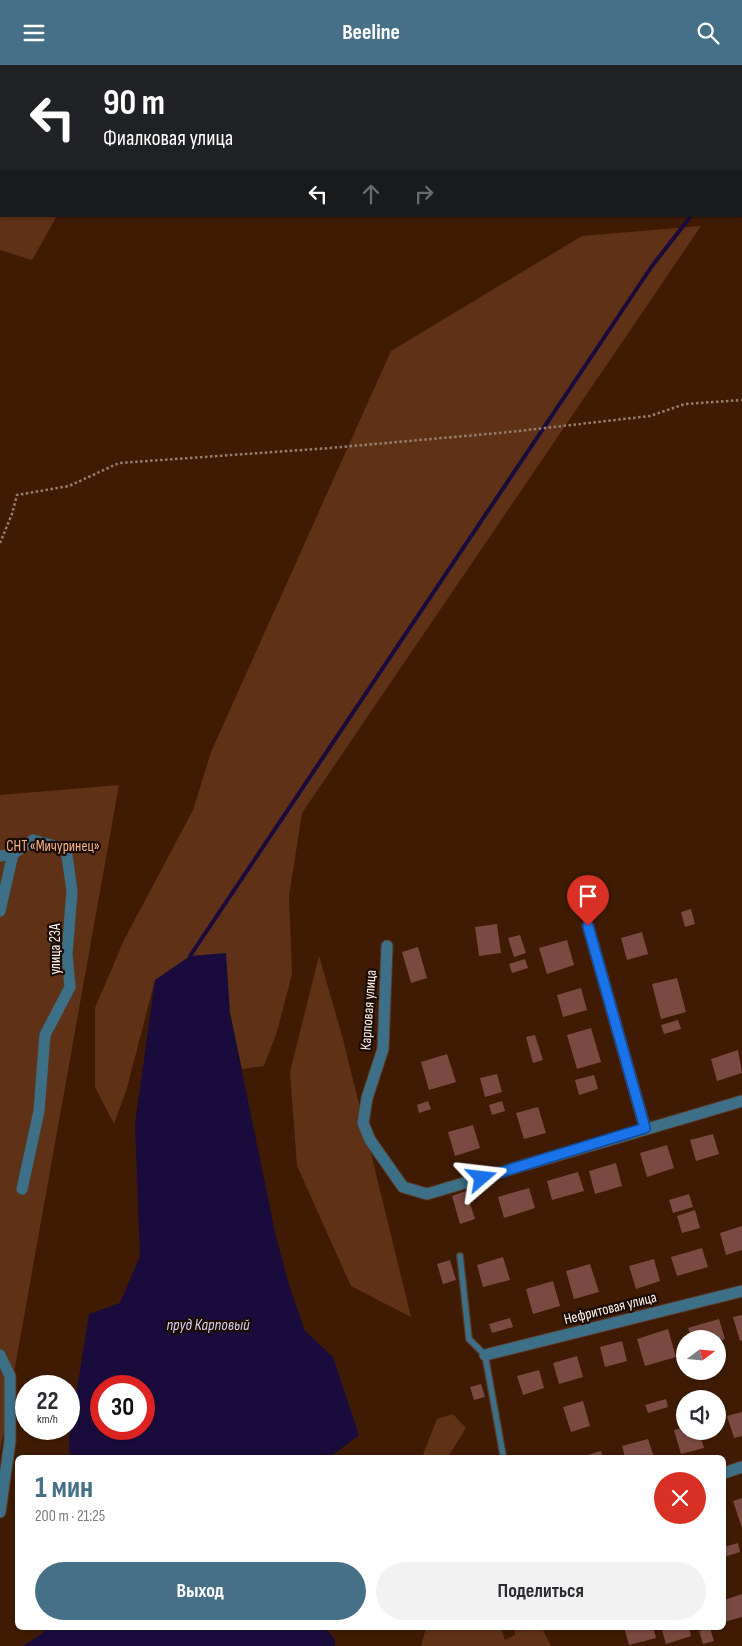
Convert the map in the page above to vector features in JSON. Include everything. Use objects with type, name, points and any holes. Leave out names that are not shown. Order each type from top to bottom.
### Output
[{"type":"street","name":"улица 23А","points":[[13,854],[33,840],[66,849],[72,891],[67,954],[70,987],[45,1035],[39,1111],[22,1189]]},
{"type":"street","points":[[0,856],[13,854],[0,911]]},
{"type":"street","points":[[588,926],[645,1128],[742,1101]]},
{"type":"street","name":"Карповая улица","points":[[387,946],[383,1049],[366,1098],[363,1123],[370,1140],[403,1187],[427,1194],[645,1128]]},
{"type":"street","name":"Нефритовая улица","points":[[485,1355],[742,1291]]},
{"type":"street","points":[[0,1355],[10,1376],[10,1441],[0,1512]]},
{"type":"street","points":[[726,1472],[742,1467]]},
{"type":"lane","points":[[460,1256],[469,1339],[485,1355],[503,1455]]},
{"type":"path","points":[[0,543],[12,514],[17,495],[69,486],[119,463],[330,449],[436,437],[510,432],[650,416],[685,404],[742,400]]},
{"type":"green space","points":[[0,217],[56,217],[32,260],[0,250]]},
{"type":"green space","points":[[701,226],[302,813],[289,896],[292,974],[277,1032],[264,1066],[242,1069],[230,1013],[155,980],[127,1088],[114,1124],[95,1087],[95,1008],[124,940],[193,810],[211,752],[391,351],[582,236]]},
{"type":"green space","name":"СНТ «Мичуринец»","points":[[119,785],[0,1451],[0,795]]},
{"type":"green space","points":[[319,956],[343,1039],[411,1317],[351,1286],[297,1166],[290,1072]]},
{"type":"green space","points":[[453,1414],[466,1428],[449,1455],[423,1455],[437,1419]]},
{"type":"green space","points":[[425,1630],[502,1630],[505,1640],[515,1635],[515,1630],[543,1630],[551,1646],[421,1646]]},
{"type":"water","name":"пруд Карповый","points":[[226,953],[230,1013],[276,1237],[290,1288],[305,1331],[333,1357],[359,1435],[333,1455],[70,1455],[69,1440],[80,1440],[79,1375],[89,1314],[120,1303],[140,1256],[135,1124],[155,980],[190,956]]},
{"type":"water","points":[[45,1630],[327,1630],[335,1640],[335,1646],[23,1646]]},
{"type":"building","points":[[691,909],[695,924],[685,927],[681,912]]},
{"type":"building","points":[[497,924],[501,953],[479,956],[475,927]]},
{"type":"building","points":[[642,932],[648,954],[627,960],[621,938]]},
{"type":"building","points":[[520,935],[526,953],[514,957],[508,938]]},
{"type":"building","points":[[567,940],[574,965],[547,974],[539,948]]},
{"type":"building","points":[[418,947],[427,978],[411,983],[402,952]]},
{"type":"building","points":[[525,959],[528,968],[512,973],[509,964]]},
{"type":"building","points":[[677,978],[686,1012],[661,1019],[652,984]]},
{"type":"building","points":[[581,988],[587,1010],[563,1017],[557,995]]},
{"type":"building","points":[[678,1020],[681,1029],[664,1034],[661,1025]]},
{"type":"building","points":[[591,1028],[601,1062],[577,1069],[567,1035]]},
{"type":"building","points":[[535,1035],[543,1060],[533,1063],[526,1037]]},
{"type":"building","points":[[738,1050],[742,1073],[717,1081],[711,1059]]},
{"type":"building","points":[[447,1054],[456,1082],[429,1090],[421,1062]]},
{"type":"building","points":[[497,1074],[502,1092],[485,1097],[480,1078]]},
{"type":"building","points":[[594,1075],[598,1089],[579,1095],[575,1080]]},
{"type":"building","points":[[428,1101],[431,1109],[419,1113],[417,1105]]},
{"type":"building","points":[[502,1101],[505,1111],[492,1115],[489,1105]]},
{"type":"building","points":[[538,1107],[546,1133],[524,1139],[516,1113]]},
{"type":"building","points":[[473,1125],[480,1148],[455,1156],[448,1132]]},
{"type":"building","points":[[713,1134],[719,1154],[696,1161],[690,1140]]},
{"type":"building","points":[[667,1145],[674,1168],[647,1177],[640,1153]]},
{"type":"building","points":[[616,1163],[622,1186],[595,1194],[589,1171]]},
{"type":"building","points":[[578,1172],[584,1191],[552,1200],[547,1181]]},
{"type":"building","points":[[529,1188],[535,1208],[504,1218],[498,1197]]},
{"type":"building","points":[[466,1191],[475,1219],[460,1224],[452,1196]]},
{"type":"building","points":[[689,1194],[693,1207],[673,1213],[669,1200]]},
{"type":"building","points":[[695,1210],[700,1228],[682,1233],[677,1216]]},
{"type":"building","points":[[742,1226],[742,1250],[726,1255],[720,1233]]},
{"type":"building","points":[[702,1248],[708,1267],[677,1276],[671,1257]]},
{"type":"building","points":[[503,1257],[510,1280],[483,1287],[477,1265]]},
{"type":"building","points":[[654,1259],[660,1281],[636,1289],[629,1266]]},
{"type":"building","points":[[450,1260],[456,1280],[443,1284],[437,1264]]},
{"type":"building","points":[[590,1264],[599,1292],[574,1299],[566,1271]]},
{"type":"building","points":[[553,1281],[560,1306],[533,1314],[526,1289]]},
{"type":"building","points":[[742,1315],[742,1340],[740,1341],[733,1317]]},
{"type":"building","points":[[510,1318],[513,1327],[492,1333],[489,1324]]},
{"type":"building","points":[[719,1319],[722,1330],[689,1330],[688,1328]]},
{"type":"building","points":[[668,1329],[676,1357],[645,1366],[637,1339]]},
{"type":"building","points":[[622,1341],[627,1361],[605,1367],[600,1347]]},
{"type":"building","points":[[577,1356],[583,1377],[559,1384],[553,1363]]},
{"type":"building","points":[[539,1370],[544,1388],[523,1395],[517,1376]]},
{"type":"building","points":[[481,1384],[485,1397],[474,1400],[470,1387]]},
{"type":"building","points":[[666,1399],[668,1407],[648,1413],[645,1405]]},
{"type":"building","points":[[583,1401],[590,1426],[571,1432],[563,1407]]},
{"type":"building","points":[[742,1412],[742,1436],[734,1438],[727,1416]]},
{"type":"building","points":[[648,1439],[653,1455],[624,1455],[622,1446]]},
{"type":"building","points":[[677,1440],[702,1440],[704,1448],[681,1454]]},
{"type":"building","points":[[601,1451],[602,1455],[588,1455]]},
{"type":"building","points":[[742,1498],[742,1528],[733,1501]]},
{"type":"building","points":[[738,1543],[740,1552],[726,1556],[726,1546]]},
{"type":"building","points":[[742,1594],[742,1617],[726,1621],[726,1599]]},
{"type":"building","points":[[625,1630],[654,1630],[656,1638],[629,1645]]},
{"type":"building","points":[[662,1630],[690,1630],[691,1636],[666,1644]]},
{"type":"building","points":[[711,1630],[714,1641],[703,1644],[699,1631]]},
{"type":"waterway","points":[[190,956],[652,266],[690,217]]},
{"type":"route","points":[[482,1178],[645,1128],[588,926]]}]
